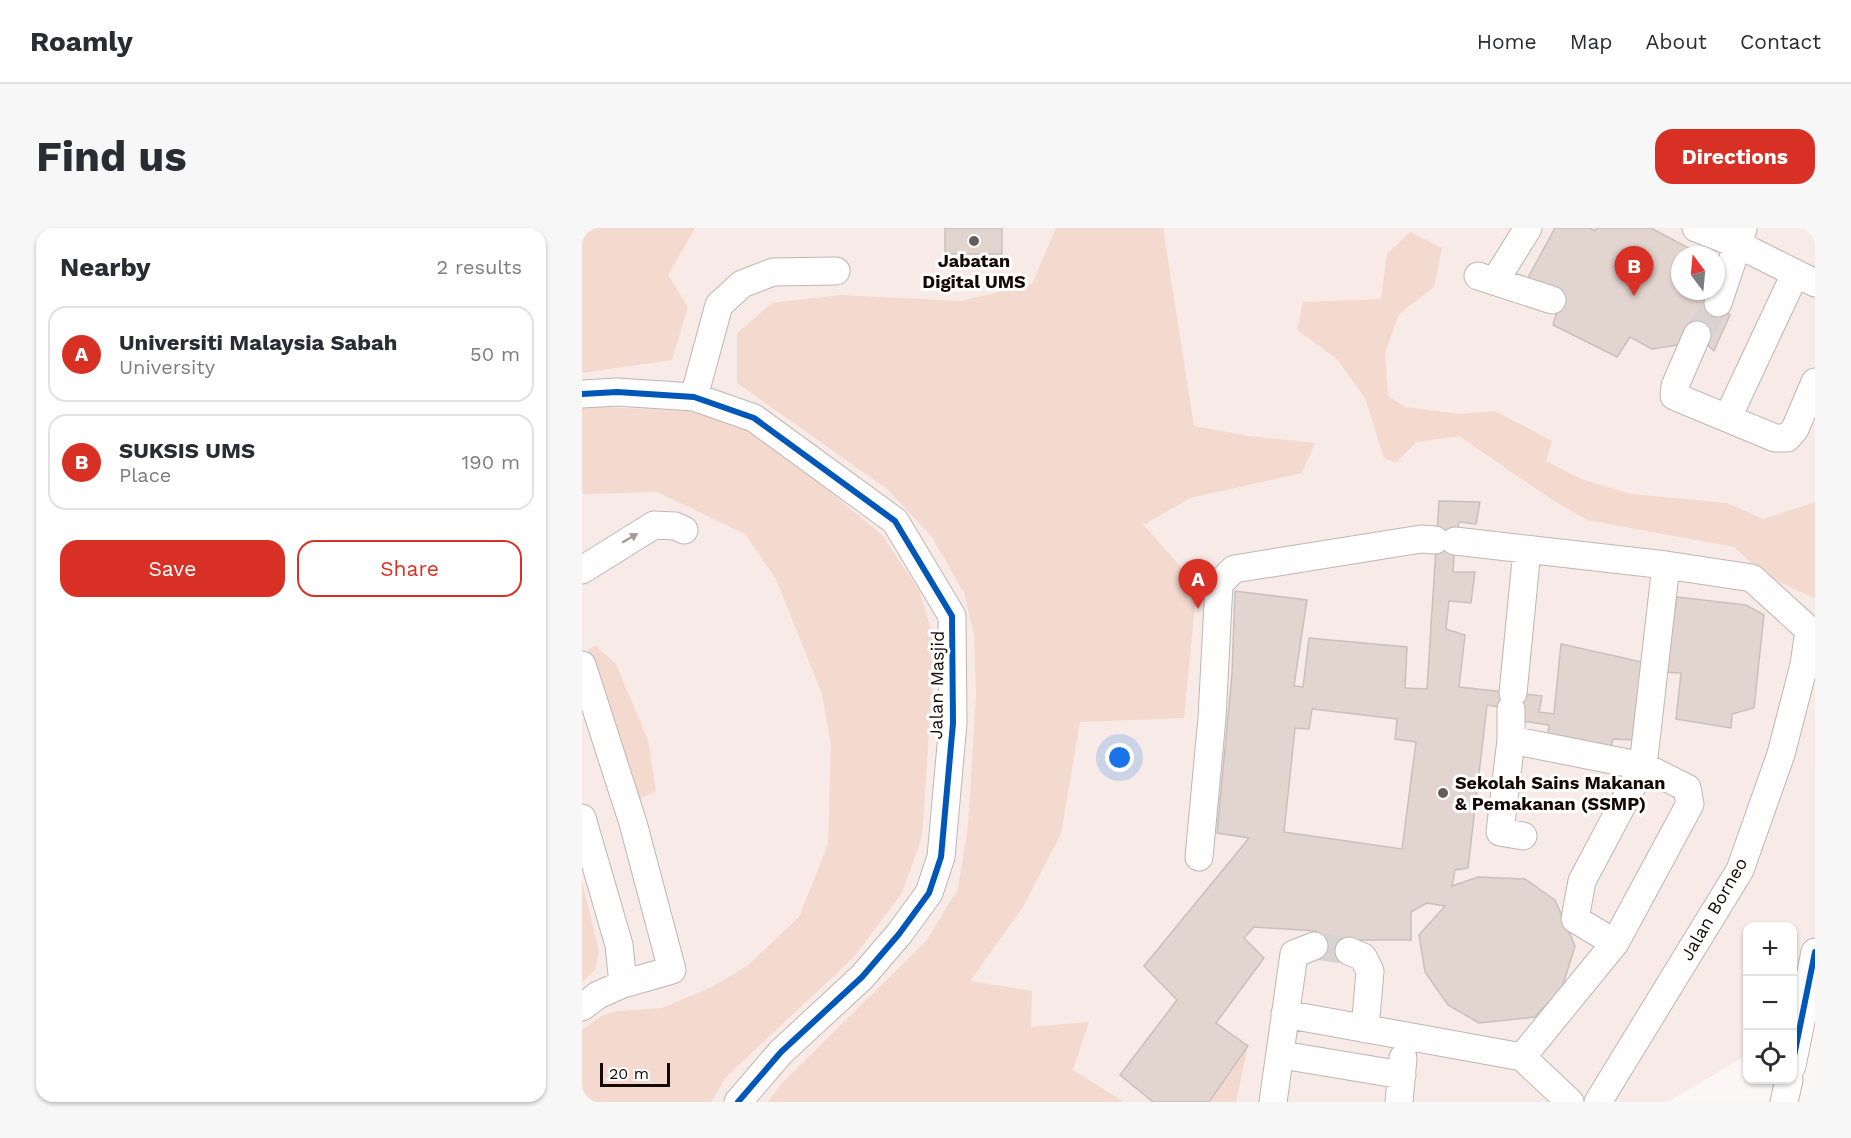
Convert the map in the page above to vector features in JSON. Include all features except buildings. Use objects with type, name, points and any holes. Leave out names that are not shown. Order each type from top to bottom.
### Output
[{"type":"street","points":[[1528,228],[1487,279],[1552,300]]},
{"type":"street","points":[[1696,228],[1740,236],[1805,278],[1728,417]]},
{"type":"street","points":[[1718,303],[1740,236]]},
{"type":"street","points":[[694,397],[719,305],[742,284],[773,272],[836,271]]},
{"type":"street","points":[[1697,335],[1675,386],[1674,396],[1775,438],[1787,438],[1795,429],[1815,382]]},
{"type":"street","name":"Jalan Masjid","points":[[582,394],[617,392],[694,397],[754,418],[895,521],[952,616],[953,723],[941,857],[929,893],[899,934],[862,977],[781,1052],[738,1102]]},
{"type":"street","points":[[582,570],[654,525],[675,526],[684,530]]},
{"type":"street","points":[[1199,857],[1212,718],[1219,584],[1234,569],[1421,539],[1666,565],[1643,766],[1582,881],[1575,919],[1616,943]]},
{"type":"street","points":[[1523,836],[1500,832],[1511,740],[1512,701],[1527,550]]},
{"type":"street","name":"Jalan Borneo","points":[[1598,1102],[1740,870],[1781,754],[1804,665],[1809,630],[1752,578],[1666,565]]},
{"type":"street","points":[[582,665],[633,823],[672,970],[624,984],[598,995],[582,1007]]},
{"type":"street","points":[[1511,740],[1643,766],[1687,788],[1690,804],[1616,943],[1522,1057]]},
{"type":"street","points":[[582,818],[587,851],[619,945],[624,984]]},
{"type":"street","points":[[1273,1102],[1282,1055],[1285,1014],[1294,954],[1314,946]]},
{"type":"street","points":[[1349,951],[1363,957],[1370,971],[1365,1029]]},
{"type":"street","points":[[1797,1041],[1815,952]]},
{"type":"street","points":[[1285,1014],[1522,1057],[1570,1102]]},
{"type":"street","points":[[1399,1102],[1406,1036]]},
{"type":"street","points":[[1282,1055],[1402,1075]]},
{"type":"street","points":[[1784,1102],[1788,1084]]},
{"type":"shaded area","points":[[582,228],[1815,228],[1815,1016],[1797,1027],[1797,922],[1743,922],[1743,1057],[1668,1102],[582,1102]]},
{"type":"shaded area","points":[[582,228],[695,228],[668,275],[688,307],[672,360],[582,373]]},
{"type":"shaded area","points":[[1056,228],[1163,228],[1194,426],[1249,436],[1315,443],[1302,473],[1190,498],[1145,524],[1141,522],[1197,585],[1184,718],[1080,722],[1061,834],[1023,907],[970,981],[1032,991],[1031,1027],[1089,1022],[1073,1070],[1124,1102],[768,1102],[782,1083],[926,941],[958,889],[968,826],[976,695],[974,635],[964,593],[932,537],[887,489],[737,383],[737,333],[772,303],[841,295],[961,301],[1032,284]]},
{"type":"shaded area","points":[[1410,232],[1442,248],[1434,287],[1399,314],[1385,353],[1388,396],[1405,407],[1459,414],[1495,411],[1552,441],[1546,461],[1581,479],[1631,494],[1727,503],[1763,519],[1815,502],[1815,598],[1767,577],[1734,547],[1587,520],[1551,499],[1459,436],[1416,442],[1396,463],[1384,458],[1365,398],[1337,359],[1297,330],[1303,302],[1381,299],[1387,254]]},
{"type":"shaded area","points":[[582,408],[691,411],[761,434],[882,535],[919,590],[935,643],[922,837],[902,893],[854,957],[727,1076],[711,1102],[582,1102],[582,1030],[601,1016],[616,1011],[662,1008],[712,987],[747,966],[799,917],[828,844],[831,746],[822,694],[776,579],[745,534],[657,492],[582,494]]},
{"type":"shaded area","points":[[596,646],[616,664],[648,740],[656,791],[638,800],[588,649]]},
{"type":"shaded area","points":[[582,882],[599,951],[595,970],[582,982]]},
{"type":"shaded area","points":[[1248,1046],[1236,1102],[1209,1102]]},
{"type":"tunnel","points":[[1697,335],[1718,303]]},
{"type":"tunnel","points":[[1314,946],[1349,951]]},
{"type":"cycle path","points":[[582,394],[617,392],[694,397],[754,418],[895,521],[952,616],[953,723],[941,857],[929,893],[899,934],[862,977],[781,1052],[738,1102]]},
{"type":"cycle path","points":[[1797,1041],[1815,952]]},
{"type":"place","name":"Jabatan Digital UMS","points":[[974,241]]},
{"type":"place","name":"SUKSIS UMS","points":[[1634,296]]},
{"type":"place","name":"Universiti Malaysia Sabah","points":[[1198,609]]},
{"type":"place","name":"Sekolah Sains Makanan & Pemakanan (SSMP)","points":[[1443,793]]}]
